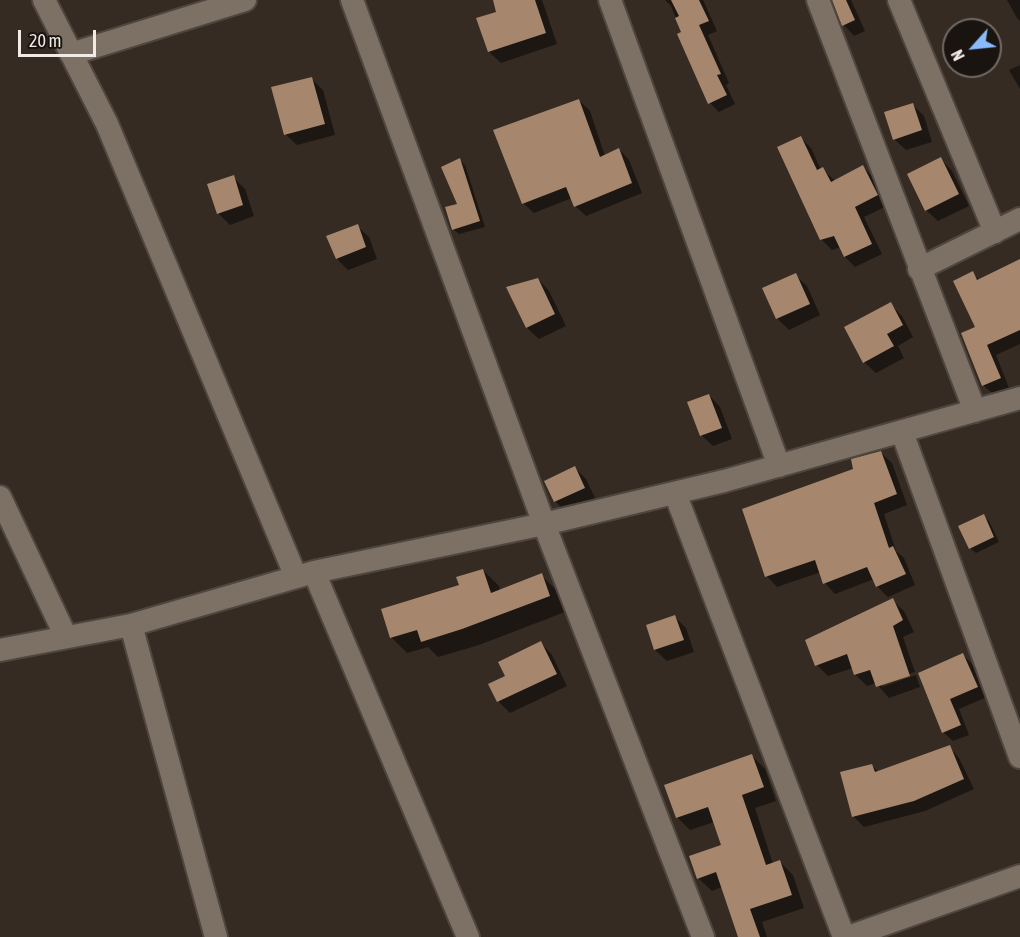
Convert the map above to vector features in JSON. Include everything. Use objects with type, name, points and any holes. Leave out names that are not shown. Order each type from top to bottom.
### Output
[{"type":"street","points":[[44,0],[107,124],[305,575],[468,937]]},
{"type":"street","points":[[71,54],[245,0]]},
{"type":"street","points":[[352,0],[544,524],[703,937]]},
{"type":"street","points":[[610,0],[779,466]]},
{"type":"street","points":[[818,0],[975,411]]},
{"type":"street","points":[[899,0],[995,232]]},
{"type":"street","points":[[919,269],[1020,219]]},
{"type":"street","points":[[0,650],[131,625],[305,575],[544,524],[675,493],[1020,398]]},
{"type":"street","points":[[902,432],[1020,757]]},
{"type":"street","points":[[675,493],[846,937],[1020,876]]},
{"type":"street","points":[[0,497],[66,637]]},
{"type":"street","points":[[131,625],[216,937]]},
{"type":"building","points":[[493,0],[535,0],[546,33],[488,52],[476,18],[496,12]]},
{"type":"building","points":[[671,0],[699,0],[709,21],[699,25],[721,74],[717,75],[727,95],[708,104],[677,34],[681,32],[675,18],[679,16]]},
{"type":"building","points":[[832,0],[846,0],[855,20],[842,26]]},
{"type":"building","points":[[312,77],[325,124],[284,135],[271,87]]},
{"type":"building","points":[[579,99],[600,157],[619,148],[632,183],[574,207],[566,187],[522,204],[493,130]]},
{"type":"building","points":[[913,103],[922,130],[893,140],[884,112]]},
{"type":"building","points":[[801,136],[817,170],[823,167],[831,182],[863,165],[878,195],[855,207],[872,244],[844,257],[834,236],[820,240],[777,147]]},
{"type":"building","points":[[941,157],[959,194],[925,211],[907,174]]},
{"type":"building","points":[[460,158],[480,221],[452,230],[445,207],[457,204],[441,167]]},
{"type":"building","points":[[234,175],[243,205],[217,214],[207,184]]},
{"type":"building","points":[[358,224],[366,247],[336,259],[326,236]]},
{"type":"building","points":[[1020,259],[1020,330],[987,345],[1001,378],[982,386],[961,333],[975,327],[953,281],[973,271],[977,280]]},
{"type":"building","points":[[796,273],[810,304],[776,319],[762,288]]},
{"type":"building","points":[[538,278],[555,314],[526,328],[506,287]]},
{"type":"building","points":[[891,302],[903,325],[887,334],[894,346],[863,363],[844,327]]},
{"type":"building","points":[[709,394],[722,428],[700,436],[687,402]]},
{"type":"building","points":[[881,451],[897,494],[874,503],[889,548],[893,546],[906,574],[876,587],[867,567],[823,584],[815,560],[765,577],[742,509],[853,469],[851,459]]},
{"type":"building","points":[[575,466],[585,488],[554,502],[544,481]]},
{"type":"building","points":[[984,514],[994,537],[969,549],[958,526]]},
{"type":"building","points":[[483,569],[491,593],[542,573],[550,596],[421,642],[417,630],[390,638],[381,609],[459,585],[456,577]]},
{"type":"building","points":[[893,598],[903,620],[893,626],[910,676],[876,687],[870,670],[854,675],[847,654],[815,666],[805,640]]},
{"type":"building","points":[[675,615],[684,640],[654,650],[646,625]]},
{"type":"building","points":[[541,641],[557,674],[497,702],[488,684],[505,676],[498,662]]},
{"type":"building","points":[[963,653],[978,687],[950,699],[961,725],[942,733],[918,673]]},
{"type":"building","points":[[950,745],[964,779],[914,801],[852,817],[840,772],[872,764],[875,772]]},
{"type":"building","points":[[752,754],[764,787],[742,795],[766,865],[780,860],[792,895],[750,909],[760,937],[738,937],[716,872],[697,879],[689,856],[721,845],[708,807],[676,818],[664,785]]}]
